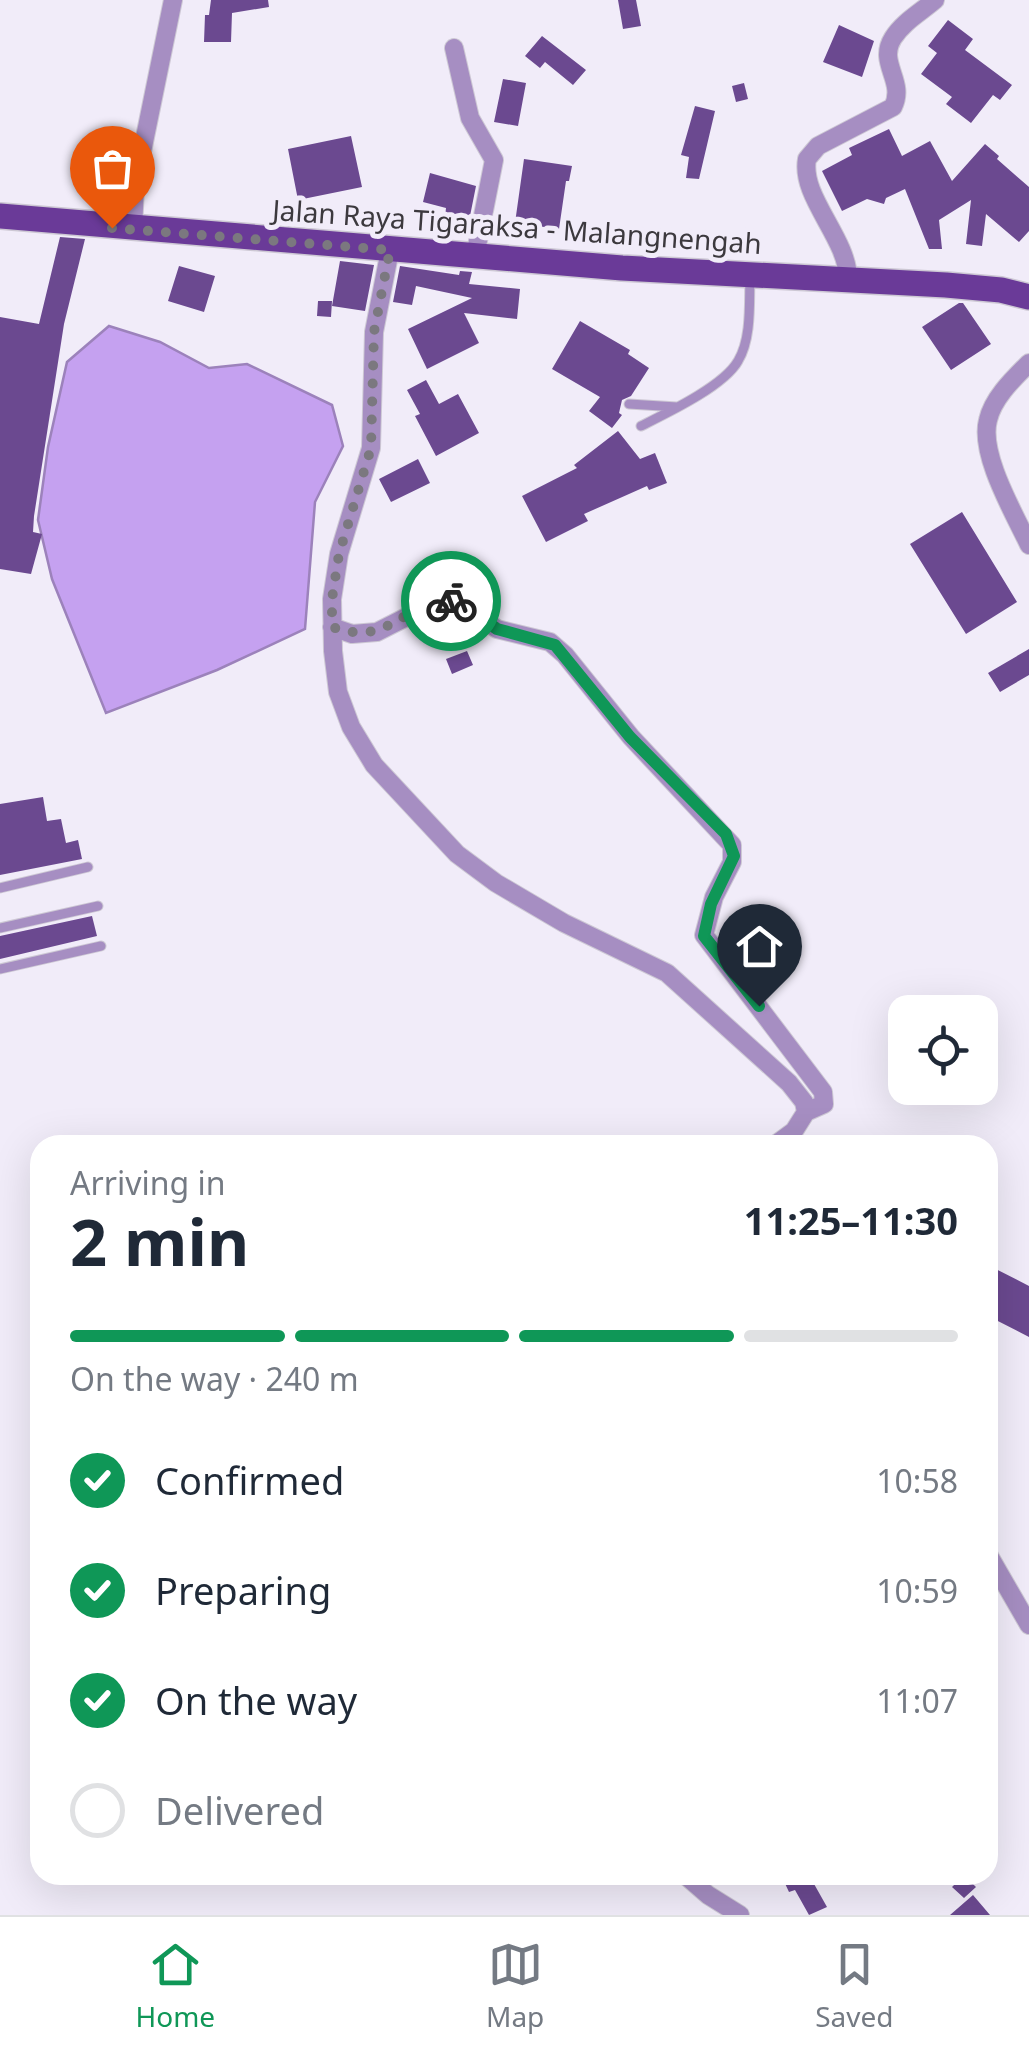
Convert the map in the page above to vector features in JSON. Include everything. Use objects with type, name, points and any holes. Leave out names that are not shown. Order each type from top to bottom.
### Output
[{"type":"main road","name":"Jalan Raya Tigaraksa - Malangnengah","points":[[0,216],[390,250],[1000,290],[1029,297]]},
{"type":"street","points":[[133,230],[135,186],[173,0]]},
{"type":"street","points":[[848,279],[847,260],[809,179],[807,158],[818,146],[893,107],[898,90],[887,62],[887,50],[901,28],[935,0]]},
{"type":"street","points":[[454,48],[470,118],[494,160],[474,256]]},
{"type":"street","points":[[390,250],[374,332],[371,448],[339,554],[332,599],[338,692],[362,748],[443,841],[477,870],[545,912],[667,973],[788,1083],[804,1102],[806,1112]]},
{"type":"street","points":[[1029,363],[992,409],[986,434],[994,465],[1029,544]]},
{"type":"street","points":[[332,627],[352,634],[377,632],[432,604],[451,601],[491,626],[544,639],[560,650],[630,737],[730,840],[734,856],[711,904],[704,936],[823,1092],[824,1104],[806,1112],[789,1135]]},
{"type":"street","points":[[998,1571],[1029,1625]]},
{"type":"street","points":[[696,1885],[740,1915]]},
{"type":"lane","points":[[641,426],[698,396],[738,361],[747,324],[750,274]]},
{"type":"lane","points":[[629,404],[677,407]]},
{"type":"lane","points":[[0,888],[88,867]]},
{"type":"lane","points":[[0,928],[98,906]]},
{"type":"lane","points":[[0,970],[101,946]]},
{"type":"shaded area","points":[[109,326],[160,342],[209,368],[247,364],[332,405],[343,446],[315,502],[305,629],[217,670],[106,713],[52,579],[38,520],[48,447],[67,362]]},
{"type":"building","points":[[211,0],[268,0],[269,7],[232,13],[231,42],[204,42],[205,15],[209,15]]},
{"type":"building","points":[[618,0],[636,0],[641,26],[623,29]]},
{"type":"building","points":[[948,20],[973,39],[965,50],[1012,85],[1000,100],[993,95],[971,123],[946,104],[952,97],[921,74],[937,53],[928,46]]},
{"type":"building","points":[[839,25],[874,41],[862,77],[823,62]]},
{"type":"building","points":[[542,36],[586,70],[573,85],[545,62],[540,68],[525,56]]},
{"type":"building","points":[[503,79],[526,83],[518,126],[494,122]]},
{"type":"building","points":[[744,83],[748,99],[736,102],[732,86]]},
{"type":"building","points":[[695,106],[715,111],[699,179],[686,178],[689,157],[681,155]]},
{"type":"building","points":[[889,129],[902,156],[930,141],[952,181],[985,144],[1029,187],[1029,231],[1019,242],[986,214],[982,246],[966,244],[971,200],[939,220],[942,249],[929,249],[905,189],[886,198],[884,204],[867,199],[842,211],[822,171],[852,155],[849,148]]},
{"type":"building","points":[[351,136],[362,187],[298,200],[288,149]]},
{"type":"building","points":[[524,159],[572,166],[559,229],[515,223]]},
{"type":"building","points":[[430,173],[476,186],[467,231],[444,226],[446,208],[423,202]]},
{"type":"building","points":[[60,237],[85,239],[64,324],[34,516],[33,532],[42,534],[31,574],[0,569],[0,317],[39,324]]},
{"type":"building","points":[[340,261],[374,265],[365,311],[332,306]]},
{"type":"building","points":[[179,266],[215,276],[204,312],[168,301]]},
{"type":"building","points":[[400,266],[459,275],[460,271],[472,272],[469,284],[520,289],[517,319],[464,313],[479,343],[427,369],[408,329],[472,298],[416,286],[412,305],[393,302]]},
{"type":"building","points":[[318,301],[332,301],[331,317],[317,316]]},
{"type":"building","points":[[963,303],[991,344],[951,370],[922,327]]},
{"type":"building","points":[[580,321],[630,350],[628,354],[649,368],[631,396],[622,400],[622,415],[612,428],[589,411],[600,397],[552,369]]},
{"type":"building","points":[[426,380],[439,404],[458,394],[479,433],[436,456],[415,416],[420,414],[407,390]]},
{"type":"building","points":[[618,431],[640,459],[655,453],[667,483],[649,490],[647,486],[584,514],[588,521],[546,542],[522,496],[577,468],[574,465]]},
{"type":"building","points":[[418,459],[430,483],[391,502],[379,479]]},
{"type":"building","points":[[962,512],[1017,602],[966,634],[910,544]]},
{"type":"building","points":[[1029,649],[1029,675],[1000,692],[988,673]]},
{"type":"building","points":[[467,651],[473,665],[452,674],[446,659]]},
{"type":"building","points":[[43,797],[47,821],[61,819],[66,843],[78,840],[82,859],[0,875],[0,804]]},
{"type":"building","points":[[92,916],[97,936],[0,959],[0,936]]},
{"type":"building","points":[[998,1270],[1029,1286],[1029,1337],[998,1321]]},
{"type":"building","points":[[786,1885],[815,1885],[827,1907],[809,1915],[795,1890],[789,1892]]},
{"type":"building","points":[[974,1885],[976,1887],[964,1898],[952,1887]]},
{"type":"building","points":[[973,1895],[990,1915],[950,1915]]},
{"type":"way so far","points":[[112,228],[390,250],[374,332],[371,448],[339,554],[332,627],[352,634],[377,632],[432,604],[451,601]]},
{"type":"route","points":[[451,601],[497,629],[555,645],[630,737],[726,834],[734,856],[711,904],[704,936],[759,1006]]}]
